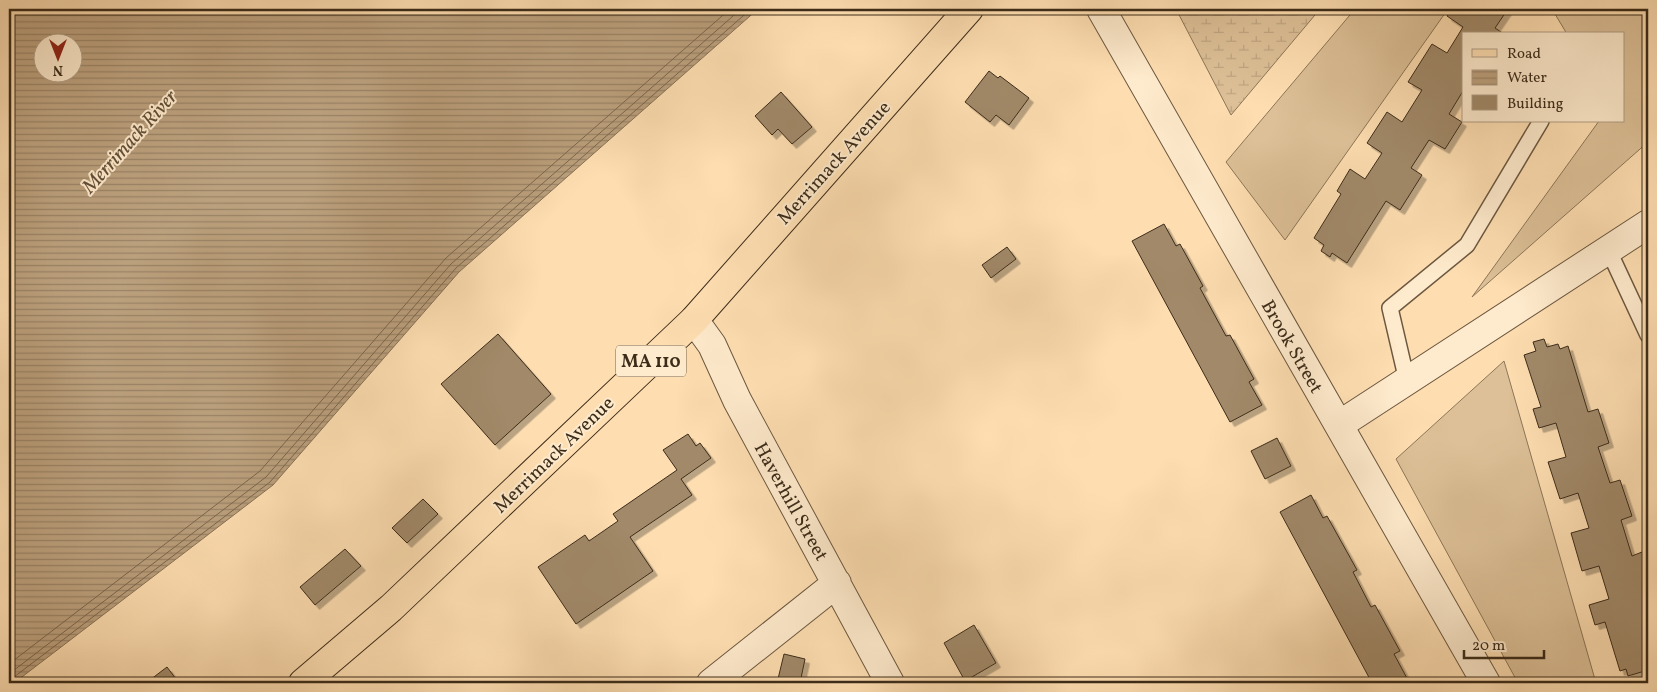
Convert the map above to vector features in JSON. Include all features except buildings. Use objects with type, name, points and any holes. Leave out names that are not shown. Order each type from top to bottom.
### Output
[{"type":"main road","name":"Merrimack Avenue","points":[[303,683],[391,608],[694,320],[969,9]]},
{"type":"street","name":"Brook Street","points":[[1101,9],[1486,683]]},
{"type":"street","points":[[1339,425],[1648,224]]},
{"type":"street","name":"Haverhill Street","points":[[694,320],[712,345],[737,400],[890,683]]},
{"type":"street","points":[[711,683],[837,583]]},
{"type":"lane","points":[[1407,381],[1390,308],[1467,245],[1540,122]]},
{"type":"lane","points":[[1608,249],[1648,335]]},
{"type":"green space","points":[[1176,9],[1320,9],[1231,115]]},
{"type":"green space","points":[[1355,9],[1448,9],[1285,240],[1226,162]]},
{"type":"green space","points":[[1552,9],[1648,9],[1648,142],[1472,297],[1598,122],[1624,122],[1624,32],[1566,32]]},
{"type":"green space","points":[[1504,361],[1596,683],[1518,683],[1396,459]]},
{"type":"water","name":"Merrimack River","points":[[9,9],[758,9],[459,272],[273,485],[14,683],[9,683]]}]
